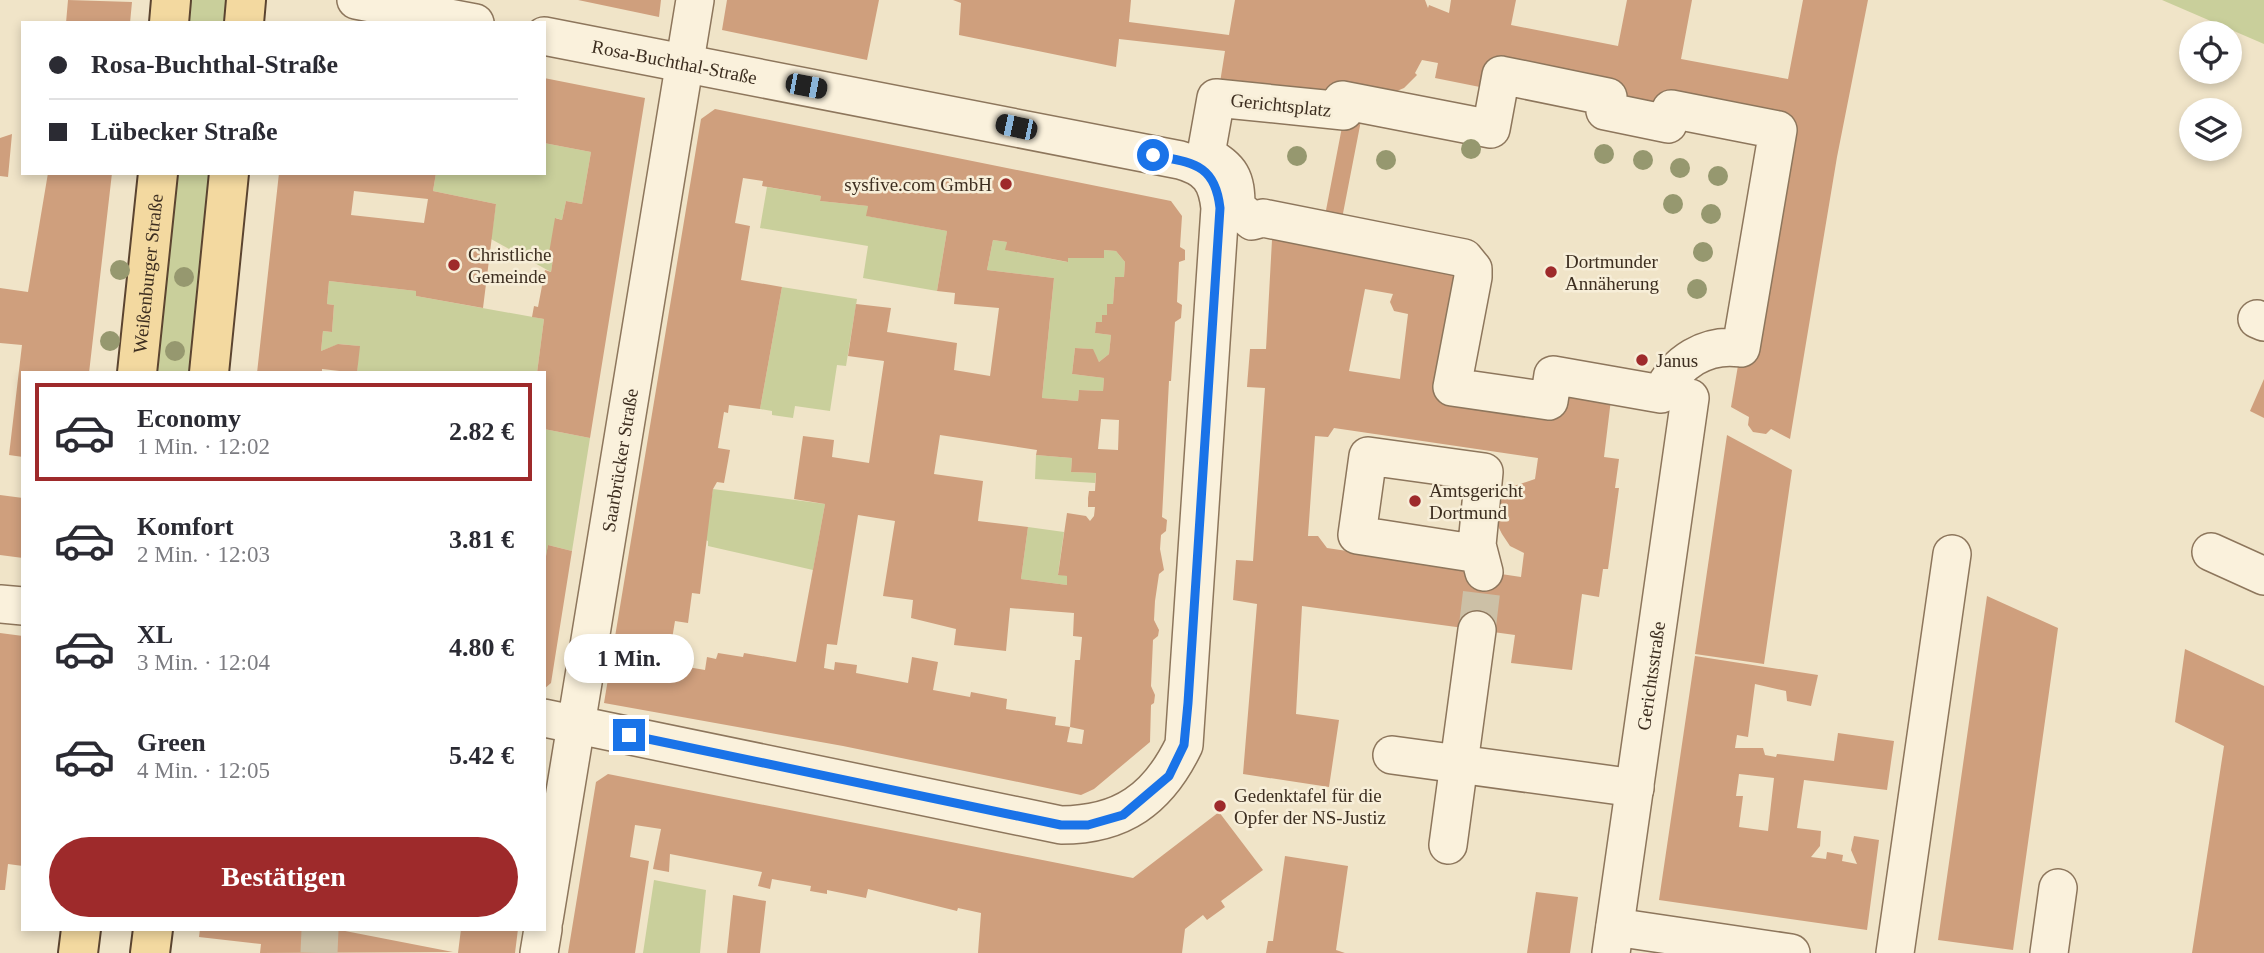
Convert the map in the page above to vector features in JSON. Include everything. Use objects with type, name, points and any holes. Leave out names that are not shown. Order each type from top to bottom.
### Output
[{"type":"main road","points":[[169,21],[171,0]]},
{"type":"main road","points":[[244,21],[246,0]]},
{"type":"main road","name":"Weißenburger Straße","points":[[137,371],[158,175]]},
{"type":"main road","points":[[209,371],[229,175]]},
{"type":"main road","points":[[78,953],[81,931]]},
{"type":"main road","points":[[150,953],[153,931]]},
{"type":"street","points":[[356,0],[465,21]]},
{"type":"street","name":"Saarbrücker Straße","points":[[546,897],[560,720],[695,0]]},
{"type":"street","name":"Rosa-Buchthal-Straße","points":[[546,36],[1180,160],[1199,166],[1213,177],[1220,208],[1184,745],[1169,776],[1123,815],[1088,825],[1061,825],[560,720]]},
{"type":"street","name":"Gerichtsplatz","points":[[1501,75],[1608,97],[1605,111],[1668,124],[1671,109],[1778,130],[1741,348],[1712,348],[1700,353],[1673,374],[1661,394],[1553,374],[1549,401],[1452,387],[1473,269],[1464,258],[1263,218],[1252,222],[1236,207],[1236,187],[1228,168],[1206,153],[1216,98],[1344,111],[1341,109],[1342,100],[1491,129],[1501,75]]},
{"type":"street","name":"Gerichtsstraße","points":[[1613,940],[1690,398]]},
{"type":"street","points":[[2211,552],[2264,576]]},
{"type":"street","points":[[1895,953],[1952,554]]},
{"type":"street","points":[[0,604],[21,606]]},
{"type":"street","points":[[1448,845],[1477,630]]},
{"type":"street","points":[[1392,755],[1635,788]]},
{"type":"street","points":[[2049,953],[2058,888]]},
{"type":"street","points":[[539,953],[543,931]]},
{"type":"street","points":[[1613,940],[1791,953]]},
{"type":"green space","points":[[188,0],[233,0],[231,21],[187,21]]},
{"type":"green space","points":[[2162,0],[2264,0],[2264,44],[2242,35],[2242,21],[2211,21]]},
{"type":"green space","points":[[546,143],[591,152],[582,204],[566,201],[562,220],[556,218],[549,259],[553,259],[551,272],[491,239],[496,204],[433,191],[436,175],[546,175]]},
{"type":"green space","points":[[176,175],[214,175],[192,371],[155,371]]},
{"type":"green space","points":[[767,187],[821,196],[820,201],[868,206],[867,216],[947,231],[937,291],[863,278],[868,246],[760,228]]},
{"type":"green space","points":[[993,240],[1007,242],[1006,250],[1067,262],[1068,258],[1103,258],[1104,250],[1116,251],[1125,262],[1124,277],[1115,277],[1113,304],[1108,304],[1107,315],[1103,315],[1102,322],[1096,322],[1095,333],[1111,335],[1109,354],[1099,362],[1092,349],[1075,348],[1072,374],[1104,378],[1103,391],[1079,390],[1078,401],[1042,398],[1054,278],[987,270]]},
{"type":"green space","points":[[329,281],[416,291],[416,296],[544,319],[537,371],[357,371],[359,346],[339,344],[321,351],[323,331],[332,332],[334,305],[327,304]]},
{"type":"green space","points":[[782,287],[857,299],[846,366],[837,365],[830,411],[795,406],[793,418],[772,415],[772,411],[760,409]]},
{"type":"green space","points":[[546,429],[590,438],[572,551],[548,545],[546,556]]},
{"type":"green space","points":[[1036,455],[1072,458],[1071,472],[1096,473],[1095,483],[1035,479]]},
{"type":"green space","points":[[713,489],[825,504],[813,570],[708,546],[708,541],[705,540]]},
{"type":"green space","points":[[1028,527],[1064,532],[1058,574],[1067,576],[1067,585],[1021,579]]},
{"type":"green space","points":[[654,880],[706,890],[700,953],[643,953]]},
{"type":"building","points":[[68,0],[132,2],[130,21],[66,21]]},
{"type":"building","points":[[578,0],[661,0],[659,17]]},
{"type":"building","points":[[727,0],[879,0],[867,60],[722,30]]},
{"type":"building","points":[[953,0],[1131,0],[1129,22],[1229,35],[1235,0],[1425,0],[1428,8],[1429,5],[1449,13],[1451,0],[1516,0],[1511,25],[1618,46],[1627,0],[1692,0],[1681,59],[1788,79],[1803,0],[1868,0],[1837,157],[1790,439],[1771,429],[1766,434],[1753,432],[1748,425],[1749,417],[1731,407],[1775,146],[1435,78],[1438,63],[1422,60],[1415,73],[1417,75],[1404,88],[1364,105],[1339,234],[1464,258],[1452,387],[1613,383],[1604,457],[1619,459],[1615,488],[1619,488],[1608,569],[1603,569],[1599,597],[1582,594],[1572,670],[1511,663],[1515,635],[1302,606],[1296,714],[1339,720],[1329,787],[1243,774],[1257,604],[1233,600],[1236,560],[1253,561],[1265,388],[1247,387],[1250,349],[1266,349],[1272,240],[1266,236],[1322,231],[1347,101],[1218,95],[1225,51],[1119,39],[1116,67],[959,35],[961,3]],"holes":[[[1365,289],[1393,294],[1390,302],[1394,311],[1408,314],[1400,379],[1349,371]],[[1334,428],[1538,458],[1535,479],[1514,486],[1500,502],[1497,524],[1510,546],[1524,553],[1521,577],[1327,548],[1318,536],[1308,536],[1315,436],[1328,437]]]},
{"type":"building","points":[[546,78],[645,98],[590,438],[546,429],[546,371],[537,371],[544,319],[532,317],[534,306],[538,307],[545,270],[551,272],[553,259],[548,259],[555,218],[562,220],[566,201],[582,204],[591,152],[546,143]]},
{"type":"building","points":[[715,109],[1171,201],[1182,216],[1180,247],[1185,250],[1185,260],[1179,262],[1177,302],[1182,305],[1181,318],[1175,322],[1169,381],[1162,517],[1167,520],[1166,531],[1161,535],[1160,549],[1164,570],[1159,574],[1155,601],[1154,620],[1159,630],[1158,636],[1153,640],[1151,686],[1155,695],[1151,705],[1150,742],[1094,789],[1081,795],[843,746],[604,703],[701,119]],"holes":[[[743,178],[763,181],[762,186],[821,196],[820,201],[868,206],[866,216],[947,231],[937,291],[955,293],[954,304],[999,308],[990,376],[954,370],[957,343],[887,332],[891,308],[856,304],[848,356],[884,361],[869,463],[832,457],[834,440],[803,436],[794,499],[825,504],[796,662],[744,653],[743,657],[718,653],[716,659],[707,657],[705,670],[676,665],[677,658],[669,657],[675,621],[688,623],[692,593],[700,594],[713,489],[717,482],[724,483],[730,450],[718,448],[724,412],[728,413],[729,405],[760,409],[782,287],[741,280],[750,226],[735,223]],[[993,240],[1007,242],[1005,250],[1068,262],[1068,258],[1104,258],[1104,250],[1116,251],[1125,262],[1124,277],[1115,277],[1113,304],[1107,304],[1107,315],[1102,315],[1102,322],[1096,322],[1095,333],[1111,335],[1109,354],[1099,362],[1093,349],[1075,348],[1072,374],[1104,378],[1103,391],[1079,390],[1078,401],[1042,398],[1054,278],[987,270]],[[1101,419],[1119,420],[1118,450],[1098,449]],[[940,435],[1037,450],[1036,455],[1072,458],[1071,472],[1096,473],[1095,491],[1089,491],[1088,498],[1088,507],[1095,507],[1094,516],[1090,521],[1086,516],[1067,513],[1058,575],[1067,576],[1067,585],[1021,579],[1028,527],[978,521],[983,481],[934,474]],[[858,515],[895,521],[883,596],[913,600],[911,618],[956,629],[954,645],[1006,651],[1010,608],[1074,613],[1073,636],[1082,637],[1080,660],[1075,660],[1070,727],[1055,725],[1056,717],[1006,709],[1007,699],[971,692],[970,697],[933,690],[938,662],[912,657],[908,683],[856,673],[857,665],[835,662],[834,670],[824,668],[827,644],[837,645]],[[1070,727],[1084,730],[1082,744],[1067,742]]]},
{"type":"building","points":[[12,134],[8,177],[0,176],[0,138]]},
{"type":"building","points":[[48,175],[112,175],[89,371],[21,371],[21,457],[9,455],[22,345],[0,343],[0,288],[28,292]]},
{"type":"building","points":[[279,175],[436,175],[433,191],[496,204],[483,308],[416,296],[416,291],[329,281],[327,304],[334,305],[332,332],[323,331],[321,351],[338,344],[360,346],[357,371],[257,371]],"holes":[[[354,191],[428,199],[424,223],[351,215]]]},
{"type":"building","points":[[2264,379],[2264,418],[2250,411]]},
{"type":"building","points":[[1727,435],[1792,470],[1764,664],[1695,654]]},
{"type":"building","points":[[0,495],[21,498],[21,558],[0,555]]},
{"type":"building","points":[[548,545],[572,551],[551,683],[546,687]]},
{"type":"building","points":[[1987,596],[2058,628],[2013,950],[1938,940]]},
{"type":"building","points":[[0,633],[21,636],[21,866],[8,864],[5,890],[0,890]]},
{"type":"building","points":[[2185,649],[2264,686],[2264,953],[2192,953],[2224,746],[2175,722]]},
{"type":"building","points":[[1695,656],[1818,675],[1811,706],[1787,701],[1786,691],[1755,684],[1748,737],[1737,735],[1735,748],[1763,748],[1765,755],[1834,761],[1838,733],[1894,741],[1887,790],[1804,780],[1797,828],[1821,831],[1820,846],[1811,857],[1826,859],[1827,852],[1843,855],[1842,861],[1857,864],[1851,850],[1854,836],[1879,840],[1867,930],[1659,900]],"holes":[[[1739,774],[1774,778],[1768,831],[1739,827],[1743,796],[1736,796]]]},
{"type":"building","points":[[608,774],[1133,878],[1219,812],[1263,870],[1221,901],[1225,907],[1207,920],[1203,915],[1185,929],[1182,953],[978,953],[981,913],[958,908],[957,911],[868,889],[866,898],[827,890],[827,894],[810,891],[811,886],[772,879],[770,889],[758,886],[762,872],[670,854],[669,872],[653,869],[661,829],[635,825],[630,857],[649,861],[635,953],[568,953],[596,782]]},
{"type":"building","points":[[1285,856],[1348,866],[1336,950],[1345,953],[1266,953],[1268,941],[1273,941]]},
{"type":"building","points":[[1536,892],[1578,897],[1570,953],[1527,953]]},
{"type":"building","points":[[733,895],[766,901],[760,953],[727,953]]},
{"type":"building","points":[[200,931],[345,931],[453,952],[260,953],[261,944],[199,937]]},
{"type":"building","points":[[461,931],[518,931],[515,953],[458,953]]},
{"type":"tunnel","points":[[1477,630],[1484,572]]},
{"type":"tunnel","points":[[319,953],[320,931]]},
{"type":"place","name":"sysfive.com GmbH","points":[[1006,184]]},
{"type":"place","name":"Christliche Gemeinde","points":[[454,265]]},
{"type":"place","name":"Dortmunder Annäherung","points":[[1551,272]]},
{"type":"place","name":"Janus","points":[[1642,360]]},
{"type":"place","name":"Amtsgericht Dortmund","points":[[1415,501]]},
{"type":"place","name":"Gedenktafel für die Opfer der NS-Justiz","points":[[1220,806]]},
{"type":"route","points":[[629,735],[1061,825],[1088,825],[1123,815],[1169,776],[1184,745],[1188,703],[1220,208],[1213,177],[1199,166],[1153,155]]}]
